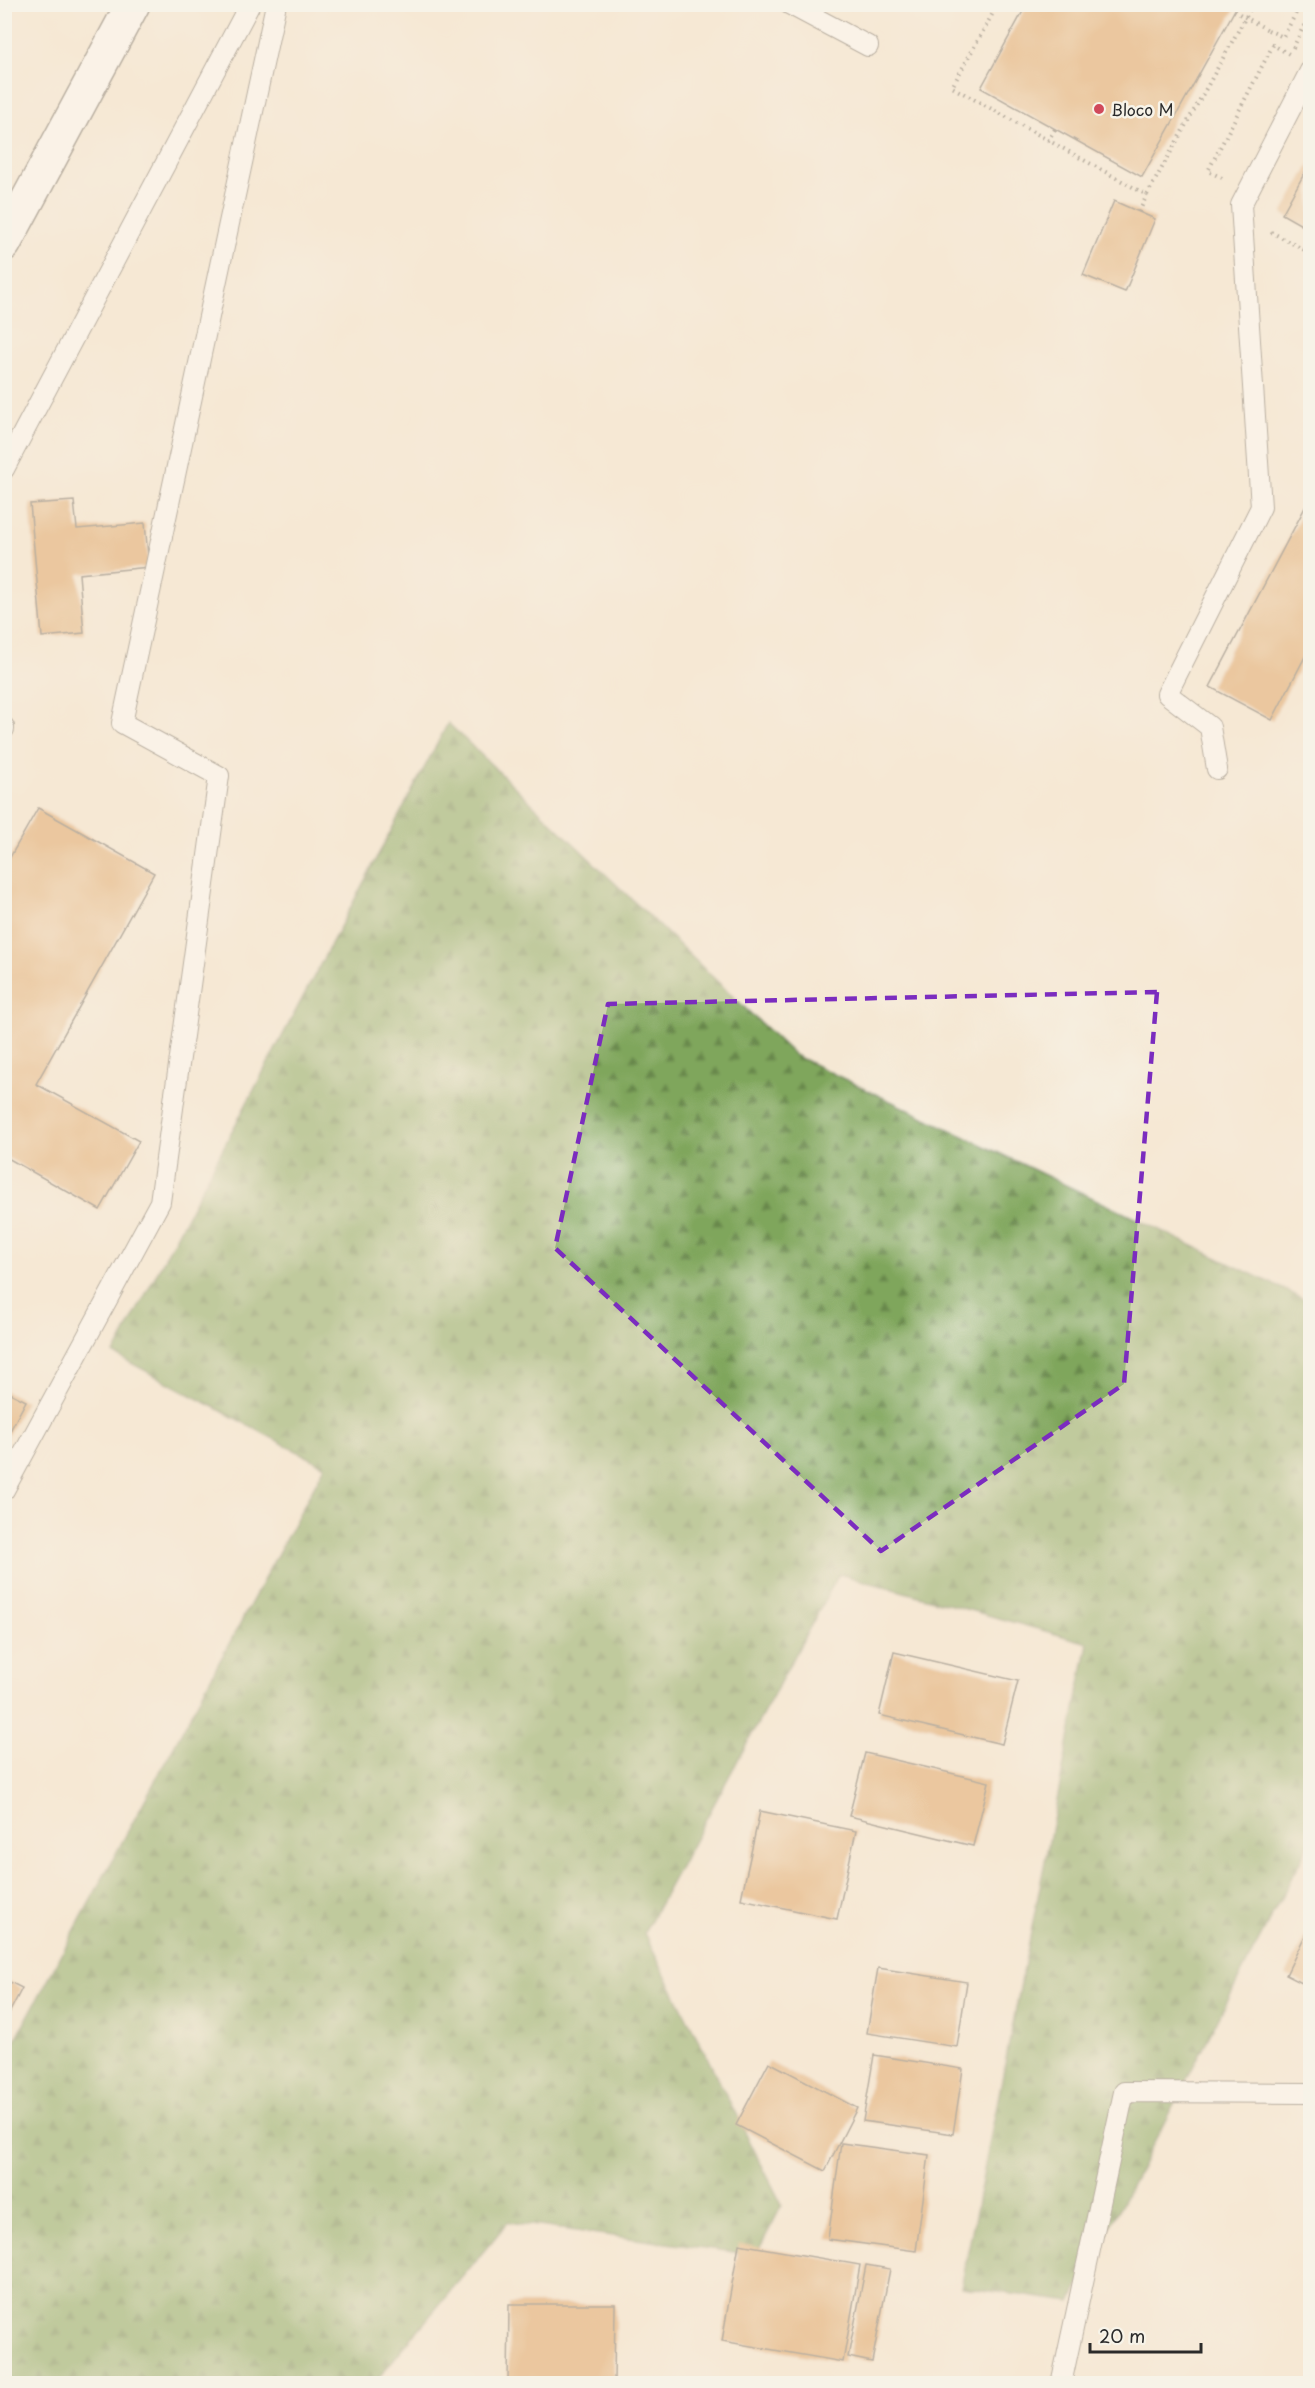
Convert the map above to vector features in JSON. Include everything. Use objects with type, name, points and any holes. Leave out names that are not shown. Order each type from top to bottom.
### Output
[{"type":"street","points":[[4,244],[133,4]]},
{"type":"lane","points":[[4,469],[250,4]]},
{"type":"lane","points":[[4,1490],[160,1202],[219,776],[122,723],[276,4]]},
{"type":"lane","points":[[789,4],[868,46]]},
{"type":"lane","points":[[1217,769],[1210,727],[1167,694],[1261,507],[1241,205],[1311,71]]},
{"type":"lane","points":[[1061,2384],[1124,2092],[1311,2093]]},
{"type":"path","points":[[998,4],[952,87],[1147,195]]},
{"type":"path","points":[[1139,212],[1253,4]]},
{"type":"path","points":[[1234,11],[1283,37],[1300,4]]},
{"type":"path","points":[[1048,141],[1055,129]]},
{"type":"highlighted area","points":[[1157,992],[1124,1384],[881,1551],[555,1248],[608,1004]]},
{"type":"green space","points":[[448,723],[794,1055],[1310,1302],[1310,1842],[1071,2302],[961,2287],[1088,1643],[839,1574],[644,1933],[782,2205],[756,2255],[508,2222],[374,2383],[5,2384],[5,2059],[325,1466],[114,1354]]},
{"type":"building","name":"Bloco M","points":[[1027,4],[1238,4],[1142,177],[981,88]]},
{"type":"building","points":[[1310,163],[1310,230],[1282,214]]},
{"type":"building","points":[[1114,201],[1155,219],[1125,292],[1083,275]]},
{"type":"building","points":[[1310,498],[1310,647],[1272,720],[1210,687]]},
{"type":"building","points":[[74,501],[77,529],[145,523],[149,567],[79,574],[84,633],[42,637],[30,504]]},
{"type":"building","points":[[38,808],[154,873],[36,1084],[139,1141],[100,1210],[4,1156],[4,868]]},
{"type":"building","points":[[4,1390],[26,1401],[4,1442]]},
{"type":"building","points":[[894,1652],[1018,1681],[1002,1744],[879,1715]]},
{"type":"building","points":[[865,1753],[989,1782],[973,1846],[849,1816]]},
{"type":"building","points":[[760,1811],[856,1831],[837,1919],[741,1899]]},
{"type":"building","points":[[1310,1925],[1310,1987],[1286,1975]]},
{"type":"building","points":[[878,1968],[967,1982],[957,2047],[867,2033]]},
{"type":"building","points":[[4,1979],[22,1988],[4,2023]]},
{"type":"building","points":[[874,2055],[963,2069],[953,2134],[863,2121]]},
{"type":"building","points":[[769,2062],[857,2108],[825,2171],[736,2125]]},
{"type":"building","points":[[841,2143],[929,2155],[916,2251],[828,2239]]},
{"type":"building","points":[[739,2244],[860,2265],[843,2362],[722,2341]]},
{"type":"building","points":[[866,2265],[890,2269],[872,2362],[848,2357]]},
{"type":"building","points":[[509,2304],[615,2304],[614,2384],[508,2384]]},
{"type":"place","name":"Bloco M","points":[[1099,109]]}]
